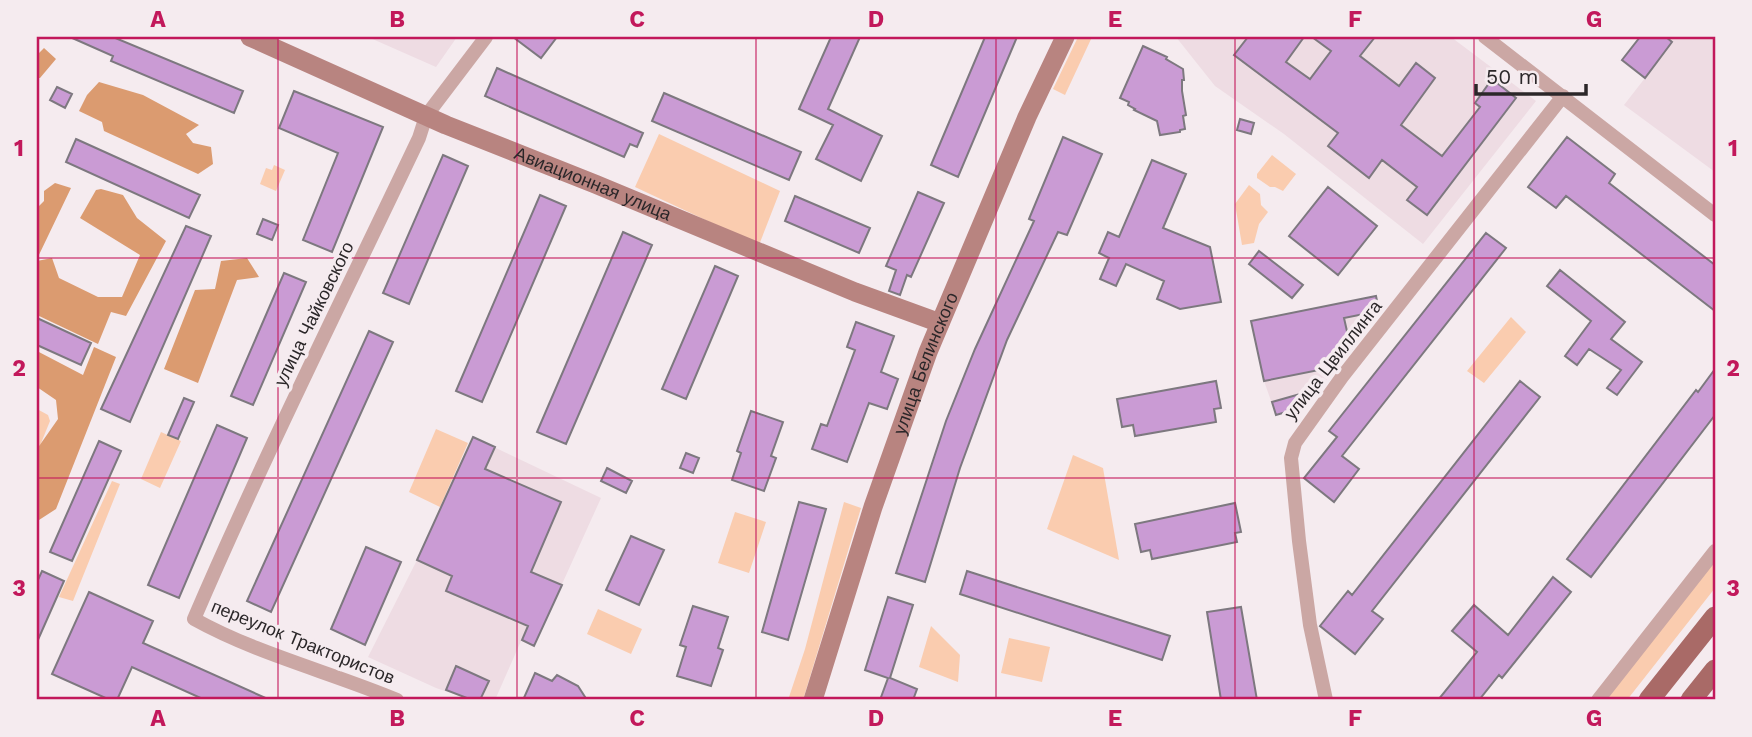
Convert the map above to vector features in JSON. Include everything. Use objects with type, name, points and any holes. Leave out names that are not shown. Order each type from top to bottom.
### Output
[{"type":"main road","points":[[1649,700],[1715,617]]},
{"type":"main road","points":[[1691,700],[1715,670]]},
{"type":"street","name":"Авиационная улица","points":[[250,37],[426,116],[796,268],[940,323]]},
{"type":"street","name":"улица Чайковского","points":[[194,619],[237,520],[419,138],[426,116],[486,37]]},
{"type":"street","name":"улица Белинского","points":[[813,700],[873,507],[940,323],[1027,117],[1065,37]]},
{"type":"street","points":[[1485,37],[1715,215]]},
{"type":"street","name":"улица Цвиллинга","points":[[1326,700],[1310,625],[1299,541],[1291,458],[1295,443],[1342,377],[1563,96]]},
{"type":"street","points":[[1598,700],[1715,551]]},
{"type":"street","name":"переулок Трактористов","points":[[194,619],[269,652],[397,700]]},
{"type":"shaded area","points":[[368,37],[457,37],[436,67]]},
{"type":"shaded area","points":[[1078,37],[1092,37],[1065,95],[1053,89]]},
{"type":"shaded area","points":[[1176,37],[1451,37],[1536,101],[1423,244],[1284,134],[1215,86]]},
{"type":"shaded area","points":[[1640,37],[1715,37],[1715,172],[1624,105],[1645,78],[1622,60]]},
{"type":"shaded area","points":[[44,48],[56,59],[40,78],[37,78],[37,55]]},
{"type":"shaded area","points":[[99,82],[143,95],[199,125],[186,134],[193,143],[211,147],[213,164],[198,174],[104,131],[102,122],[79,111],[87,95]]},
{"type":"shaded area","points":[[659,134],[780,191],[759,245],[635,187]]},
{"type":"shaded area","points":[[1272,155],[1296,174],[1283,191],[1270,187],[1257,178],[1257,174]]},
{"type":"shaded area","points":[[274,165],[285,170],[276,191],[260,184],[266,168],[272,170]]},
{"type":"shaded area","points":[[55,183],[71,188],[37,259],[37,208],[44,201],[44,191]]},
{"type":"shaded area","points":[[1249,185],[1260,194],[1261,205],[1268,212],[1259,224],[1254,243],[1242,245],[1235,204]]},
{"type":"shaded area","points":[[96,190],[123,195],[137,218],[166,241],[126,316],[111,312],[98,344],[37,315],[37,261],[52,258],[59,278],[98,297],[122,297],[140,255],[80,218]]},
{"type":"shaded area","points":[[247,258],[259,277],[237,280],[198,383],[164,369],[195,290],[215,289],[221,261]]},
{"type":"shaded area","points":[[1376,296],[1379,311],[1339,366],[1303,407],[1276,415],[1264,381],[1251,321]]},
{"type":"shaded area","points":[[1511,317],[1526,332],[1484,383],[1467,371]]},
{"type":"shaded area","points":[[94,347],[116,357],[56,509],[39,520],[37,449],[58,419],[56,400],[37,387],[37,351],[83,375]]},
{"type":"shaded area","points":[[37,409],[48,415],[50,421],[37,453]]},
{"type":"shaded area","points":[[436,429],[468,443],[440,507],[409,492]]},
{"type":"shaded area","points":[[161,432],[181,441],[160,488],[141,479]]},
{"type":"shaded area","points":[[473,437],[601,498],[534,646],[521,641],[495,700],[472,700],[436,688],[368,657],[417,560]]},
{"type":"shaded area","points":[[1073,455],[1103,468],[1119,560],[1047,529]]},
{"type":"shaded area","points":[[112,481],[120,484],[73,601],[59,597]]},
{"type":"shaded area","points":[[844,502],[861,508],[803,700],[788,700],[805,649]]},
{"type":"shaded area","points":[[735,512],[766,522],[749,573],[718,563]]},
{"type":"shaded area","points":[[1715,558],[1715,588],[1627,700],[1605,700]]},
{"type":"shaded area","points":[[598,609],[642,629],[631,654],[587,634]]},
{"type":"shaded area","points":[[931,626],[960,655],[958,682],[919,667]]},
{"type":"shaded area","points":[[1009,638],[1050,647],[1042,682],[1001,673]]},
{"type":"building","points":[[70,37],[113,37],[243,91],[234,113],[111,61],[113,56]]},
{"type":"building","points":[[513,37],[557,37],[541,58]]},
{"type":"building","points":[[831,37],[860,37],[828,109],[882,136],[861,181],[816,159],[833,125],[799,109]]},
{"type":"building","points":[[985,37],[1017,37],[958,177],[931,165]]},
{"type":"building","points":[[1248,37],[1304,37],[1286,62],[1310,79],[1331,51],[1312,37],[1375,37],[1360,56],[1399,86],[1416,63],[1435,78],[1401,125],[1442,156],[1480,107],[1475,103],[1492,79],[1516,98],[1427,215],[1407,200],[1417,187],[1382,160],[1369,178],[1328,146],[1338,133],[1234,55]]},
{"type":"building","points":[[1640,37],[1666,37],[1672,42],[1645,78],[1622,60]]},
{"type":"building","points":[[1143,46],[1167,57],[1166,59],[1183,69],[1182,91],[1186,115],[1183,116],[1185,129],[1180,132],[1160,135],[1157,121],[1134,110],[1128,105],[1129,102],[1120,98]]},
{"type":"building","points":[[497,68],[643,133],[637,147],[630,144],[624,157],[485,96]]},
{"type":"building","points":[[57,87],[72,94],[65,108],[50,100]]},
{"type":"building","points":[[294,91],[383,127],[332,252],[303,240],[338,153],[279,128]]},
{"type":"building","points":[[664,93],[801,152],[789,180],[652,121]]},
{"type":"building","points":[[1240,119],[1254,123],[1251,134],[1237,130]]},
{"type":"building","points":[[1063,137],[1102,154],[1067,235],[1058,232],[1007,340],[960,468],[925,582],[896,573],[946,421],[975,349],[1034,221],[1029,219]]},
{"type":"building","points":[[1567,137],[1615,174],[1609,183],[1715,265],[1715,311],[1566,196],[1556,208],[1528,187]]},
{"type":"building","points":[[76,139],[200,195],[189,218],[66,162]]},
{"type":"building","points":[[443,155],[468,166],[409,304],[383,293]]},
{"type":"building","points":[[1152,160],[1186,174],[1163,228],[1210,247],[1221,302],[1180,309],[1157,299],[1164,281],[1126,264],[1116,286],[1100,279],[1109,258],[1099,253],[1108,232],[1119,237]]},
{"type":"building","points":[[1328,187],[1377,226],[1338,275],[1289,236]]},
{"type":"building","points":[[918,192],[944,203],[911,277],[907,275],[900,295],[889,291],[896,270],[886,266]]},
{"type":"building","points":[[540,195],[566,206],[482,402],[456,391]]},
{"type":"building","points":[[795,196],[870,228],[859,253],[785,221]]},
{"type":"building","points":[[263,219],[278,225],[272,240],[257,234]]},
{"type":"building","points":[[186,226],[211,236],[130,422],[101,409]]},
{"type":"building","points":[[623,232],[652,245],[566,444],[537,432]]},
{"type":"building","points":[[1486,233],[1506,248],[1342,456],[1359,469],[1334,502],[1304,478],[1337,437],[1329,431]]},
{"type":"building","points":[[1259,251],[1303,285],[1292,298],[1249,264]]},
{"type":"building","points":[[715,266],[738,276],[686,399],[662,389]]},
{"type":"building","points":[[1560,270],[1625,322],[1611,339],[1642,362],[1617,395],[1607,388],[1621,370],[1589,349],[1577,365],[1565,356],[1591,321],[1547,286]]},
{"type":"building","points":[[284,273],[306,282],[253,405],[231,396]]},
{"type":"building","points":[[1376,296],[1379,311],[1344,318],[1351,349],[1336,352],[1339,366],[1264,381],[1251,321]]},
{"type":"building","points":[[37,318],[91,343],[81,365],[37,345]]},
{"type":"building","points":[[856,322],[894,336],[881,372],[898,379],[887,409],[869,403],[847,462],[812,449],[821,424],[827,426],[855,350],[847,347]]},
{"type":"building","points":[[369,331],[393,342],[271,612],[247,601]]},
{"type":"building","points":[[1715,369],[1715,415],[1591,577],[1567,559]]},
{"type":"building","points":[[1216,381],[1221,408],[1214,409],[1216,422],[1135,436],[1133,425],[1122,427],[1117,399]]},
{"type":"building","points":[[1520,381],[1540,397],[1372,611],[1383,619],[1355,654],[1320,626],[1348,591],[1352,595]]},
{"type":"building","points":[[1300,394],[1303,407],[1276,415],[1272,402]]},
{"type":"building","points":[[184,398],[194,402],[178,439],[168,435]]},
{"type":"building","points":[[751,411],[783,422],[771,456],[776,458],[764,491],[732,480],[741,453],[737,451]]},
{"type":"building","points":[[217,425],[247,438],[179,598],[148,585]]},
{"type":"building","points":[[473,437],[495,447],[485,469],[561,502],[531,572],[562,585],[534,646],[522,640],[528,626],[446,591],[452,576],[417,560]]},
{"type":"building","points":[[99,441],[121,451],[72,561],[50,552]]},
{"type":"building","points":[[686,453],[699,458],[693,473],[680,468]]},
{"type":"building","points":[[607,468],[632,481],[626,493],[601,481]]},
{"type":"building","points":[[799,502],[826,509],[788,640],[762,632]]},
{"type":"building","points":[[1235,503],[1241,532],[1235,533],[1237,542],[1152,559],[1150,550],[1141,552],[1135,524]]},
{"type":"building","points":[[631,536],[664,550],[639,605],[606,590]]},
{"type":"building","points":[[366,547],[401,562],[365,645],[331,629]]},
{"type":"building","points":[[42,571],[64,581],[37,642],[37,582]]},
{"type":"building","points":[[967,571],[1170,636],[1162,660],[960,594]]},
{"type":"building","points":[[1553,577],[1571,592],[1502,678],[1499,675],[1479,700],[1438,700],[1477,652],[1452,631],[1474,605],[1508,635]]},
{"type":"building","points":[[89,592],[153,621],[143,643],[270,700],[205,700],[132,667],[117,700],[110,700],[52,674]]},
{"type":"building","points":[[888,597],[913,605],[890,678],[917,689],[913,700],[880,700],[888,678],[865,670]]},
{"type":"building","points":[[693,606],[728,617],[718,648],[723,650],[711,686],[677,676],[686,647],[680,645]]},
{"type":"building","points":[[1241,607],[1257,700],[1221,700],[1207,612]]},
{"type":"building","points":[[456,666],[489,681],[480,700],[472,700],[446,690]]},
{"type":"building","points":[[535,673],[552,681],[557,675],[578,686],[587,700],[523,700]]}]
